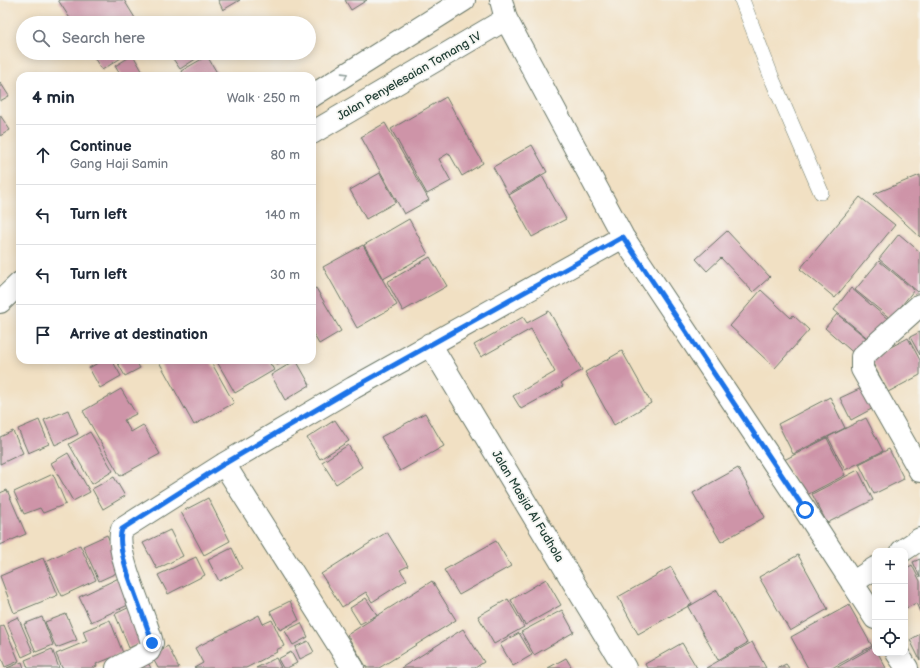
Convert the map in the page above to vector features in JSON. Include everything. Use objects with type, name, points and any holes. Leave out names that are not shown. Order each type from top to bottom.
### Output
[{"type":"street","points":[[316,93],[464,0]]},
{"type":"street","points":[[503,9],[623,237],[872,613]]},
{"type":"street","name":"Jalan Penyelesaian Tomang IV","points":[[316,130],[503,9]]},
{"type":"street","points":[[117,668],[149,651],[152,643],[122,553],[120,535],[122,529],[224,464],[430,344],[623,237]]},
{"type":"street","points":[[0,302],[16,287]]},
{"type":"street","points":[[0,306],[16,305]]},
{"type":"street","points":[[920,305],[862,358],[862,369],[920,471]]},
{"type":"street","name":"Jalan Masjid Al Fudhola","points":[[430,344],[626,668]]},
{"type":"street","points":[[224,464],[353,668]]},
{"type":"street","points":[[906,548],[920,539]]},
{"type":"street","points":[[852,583],[872,570]]},
{"type":"street","points":[[899,656],[907,668]]},
{"type":"lane","points":[[742,0],[773,81],[821,192]]},
{"type":"building","points":[[58,0],[124,0],[134,16],[68,16]]},
{"type":"building","points":[[218,0],[240,0],[223,10]]},
{"type":"building","points":[[345,0],[367,0],[351,10]]},
{"type":"building","points":[[96,60],[118,60],[102,70]]},
{"type":"building","points":[[125,60],[136,60],[143,72],[119,72],[115,66]]},
{"type":"building","points":[[174,60],[194,60],[180,69]]},
{"type":"building","points":[[200,60],[209,60],[217,72],[182,72]]},
{"type":"building","points":[[0,82],[9,96],[0,101]]},
{"type":"building","points":[[446,97],[483,163],[462,176],[449,153],[439,159],[451,181],[427,194],[391,129]]},
{"type":"building","points":[[0,115],[10,130],[0,136]]},
{"type":"building","points":[[385,123],[429,200],[404,214],[361,137]]},
{"type":"building","points":[[532,145],[547,172],[508,194],[493,167]]},
{"type":"building","points":[[380,173],[396,202],[366,219],[350,190]]},
{"type":"building","points":[[920,175],[920,237],[874,194]]},
{"type":"building","points":[[542,176],[566,219],[532,237],[509,195]]},
{"type":"building","points":[[860,197],[895,225],[835,298],[800,269]]},
{"type":"building","points":[[409,219],[428,254],[383,279],[364,245]]},
{"type":"building","points":[[727,231],[770,277],[753,292],[721,258],[707,271],[696,259]]},
{"type":"building","points":[[899,234],[920,252],[920,290],[918,292],[879,259]]},
{"type":"building","points":[[363,245],[397,305],[357,328],[323,267]]},
{"type":"building","points":[[430,257],[447,286],[403,311],[387,282]]},
{"type":"building","points":[[879,261],[914,290],[891,319],[855,290]]},
{"type":"building","points":[[316,288],[341,331],[319,344],[316,339]]},
{"type":"building","points":[[851,288],[889,320],[871,341],[834,310]]},
{"type":"building","points":[[761,290],[791,318],[793,315],[809,330],[775,368],[730,326]]},
{"type":"building","points":[[549,311],[582,370],[561,383],[563,386],[521,409],[513,396],[555,372],[531,329],[481,357],[474,345],[523,317],[527,323]]},
{"type":"building","points":[[837,314],[870,341],[857,356],[825,328]]},
{"type":"building","points":[[920,332],[920,355],[910,337]]},
{"type":"building","points":[[908,338],[920,360],[920,375],[888,392],[870,358]]},
{"type":"building","points":[[622,351],[651,403],[614,425],[585,372]]},
{"type":"building","points":[[96,364],[114,364],[121,376],[100,388],[89,368]]},
{"type":"building","points":[[118,364],[138,364],[140,368],[125,376]]},
{"type":"building","points":[[160,364],[212,364],[234,403],[194,425]]},
{"type":"building","points":[[218,364],[270,364],[274,370],[235,393]]},
{"type":"building","points":[[289,364],[298,364],[310,385],[285,400],[271,375]]},
{"type":"building","points":[[868,385],[879,405],[851,420],[840,398]]},
{"type":"building","points":[[121,389],[136,414],[124,420],[131,432],[143,425],[160,454],[120,476],[83,411]]},
{"type":"building","points":[[830,397],[845,428],[793,454],[778,424]]},
{"type":"building","points":[[68,410],[78,434],[55,445],[44,420]]},
{"type":"building","points":[[425,413],[444,446],[400,471],[381,437]]},
{"type":"building","points":[[866,418],[883,451],[845,470],[828,437]]},
{"type":"building","points":[[39,420],[49,444],[28,453],[18,429]]},
{"type":"building","points":[[335,420],[349,441],[320,459],[307,438]]},
{"type":"building","points":[[13,431],[23,453],[0,464],[0,437]]},
{"type":"building","points":[[90,432],[113,471],[92,484],[69,444]]},
{"type":"building","points":[[827,438],[845,475],[803,497],[784,460]]},
{"type":"building","points":[[348,445],[362,467],[336,484],[322,462]]},
{"type":"building","points":[[889,449],[904,479],[874,494],[859,464]]},
{"type":"building","points":[[68,453],[90,492],[73,501],[51,463]]},
{"type":"building","points":[[738,468],[765,517],[721,542],[693,493]]},
{"type":"building","points":[[858,470],[873,500],[827,523],[812,494]]},
{"type":"building","points":[[53,474],[66,504],[43,513],[40,508],[24,514],[14,492]]},
{"type":"building","points":[[114,477],[125,496],[103,509],[92,489]]},
{"type":"building","points":[[7,490],[26,534],[0,545],[0,493]]},
{"type":"building","points":[[208,498],[230,541],[204,555],[181,512]]},
{"type":"building","points":[[170,530],[183,556],[157,569],[143,543]]},
{"type":"building","points":[[387,532],[408,566],[400,570],[407,580],[372,602],[366,592],[342,607],[321,574]]},
{"type":"building","points":[[107,535],[123,570],[99,581],[83,546]]},
{"type":"building","points":[[496,541],[511,566],[459,595],[444,570]]},
{"type":"building","points":[[80,545],[96,580],[62,596],[46,561]]},
{"type":"building","points":[[232,548],[242,569],[219,581],[208,560]]},
{"type":"building","points":[[798,555],[828,609],[790,631],[759,577]]},
{"type":"building","points":[[196,557],[205,575],[168,594],[158,575]]},
{"type":"building","points":[[43,558],[58,595],[14,613],[0,576]]},
{"type":"building","points":[[920,559],[920,577],[913,562]]},
{"type":"building","points":[[912,565],[920,581],[920,612],[916,603],[908,607],[908,567]]},
{"type":"building","points":[[671,567],[692,604],[638,634],[618,597]]},
{"type":"building","points":[[125,575],[137,601],[91,622],[79,597]]},
{"type":"building","points":[[546,579],[561,605],[525,625],[511,600]]},
{"type":"building","points":[[432,581],[456,620],[379,668],[367,668],[347,635]]},
{"type":"building","points":[[717,590],[747,643],[718,660],[688,607]]},
{"type":"building","points":[[366,598],[377,615],[360,624],[350,608]]},
{"type":"building","points":[[508,599],[524,627],[494,644],[478,616]]},
{"type":"building","points":[[290,601],[299,620],[280,630],[270,611]]},
{"type":"building","points":[[134,605],[148,639],[129,648],[115,614]]},
{"type":"building","points":[[849,605],[872,646],[832,668],[808,668],[791,637]]},
{"type":"building","points":[[562,610],[574,632],[534,655],[521,632]]},
{"type":"building","points":[[66,614],[77,640],[56,648],[45,622]]},
{"type":"building","points":[[259,615],[263,624],[272,620],[284,646],[276,650],[277,652],[246,668],[194,668],[203,663],[195,648]]},
{"type":"building","points":[[18,617],[33,652],[22,657],[7,622]]},
{"type":"building","points":[[42,617],[53,645],[36,652],[24,624]]},
{"type":"building","points":[[110,620],[123,653],[96,664],[97,666],[93,668],[62,668],[56,654],[87,641],[83,631]]},
{"type":"building","points":[[301,623],[308,637],[293,645],[285,631]]},
{"type":"building","points":[[4,625],[19,661],[5,667],[0,655],[0,627]]},
{"type":"building","points":[[463,629],[484,662],[475,668],[401,668]]},
{"type":"building","points":[[519,633],[532,655],[513,666],[500,644]]},
{"type":"building","points":[[920,634],[920,660],[910,640]]},
{"type":"building","points":[[308,641],[314,652],[300,659],[295,647]]},
{"type":"building","points":[[752,642],[766,668],[706,668]]},
{"type":"building","points":[[682,643],[697,668],[647,668],[645,664]]},
{"type":"building","points":[[168,646],[179,668],[158,668],[151,655]]},
{"type":"building","points":[[872,648],[872,656],[880,656],[886,668],[836,668]]},
{"type":"building","points":[[52,649],[59,668],[28,668],[25,660]]},
{"type":"building","points":[[291,652],[297,663],[287,668],[283,668],[278,659]]},
{"type":"building","points":[[145,658],[151,668],[125,668]]},
{"type":"building","points":[[276,658],[281,668],[256,668]]},
{"type":"building","points":[[566,658],[572,668],[548,668]]},
{"type":"building","points":[[22,662],[24,668],[7,668]]},
{"type":"building","points":[[786,664],[789,668],[778,668]]},
{"type":"route","points":[[152,643],[122,553],[120,535],[122,529],[224,464],[353,388],[623,237],[805,510]]}]
